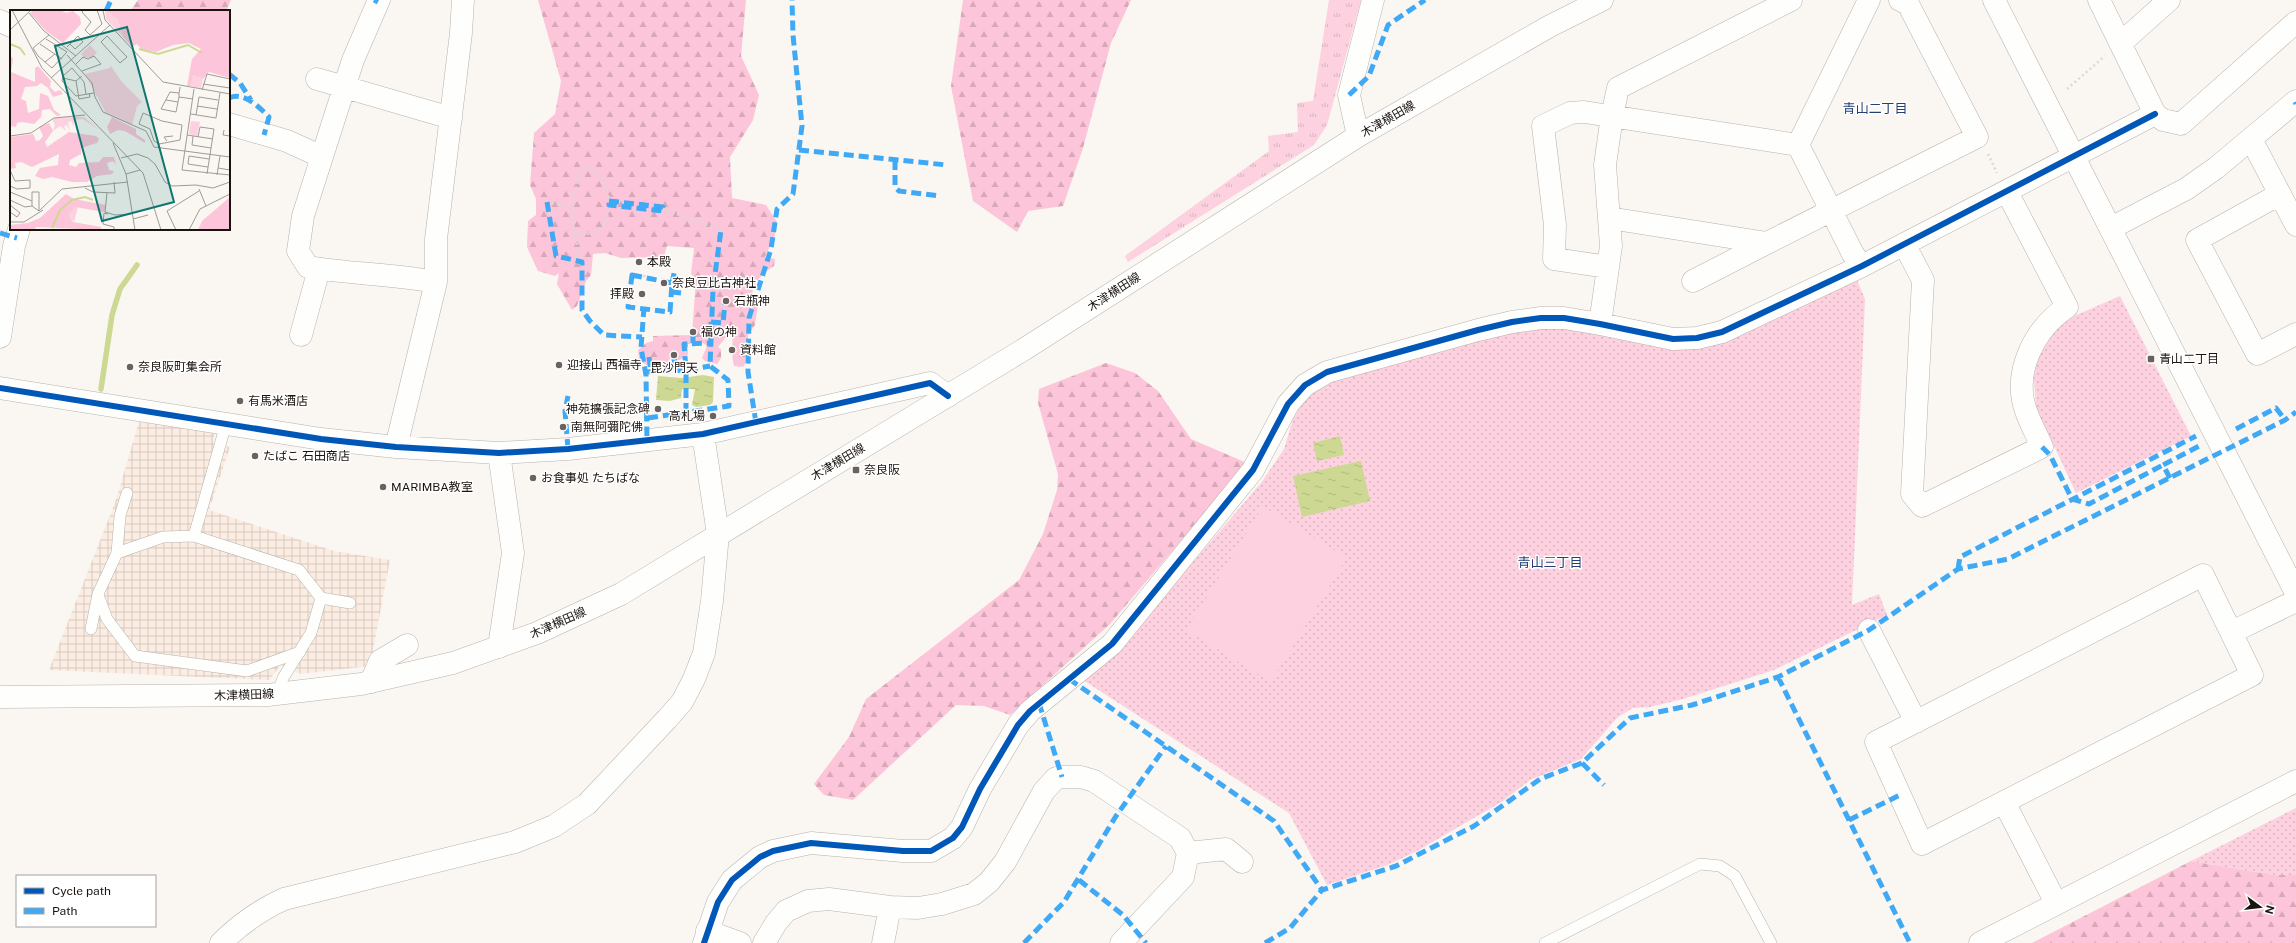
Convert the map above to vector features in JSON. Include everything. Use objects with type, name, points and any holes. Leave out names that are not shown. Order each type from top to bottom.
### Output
[{"type":"street","points":[[379,0],[353,60],[344,87],[304,216],[298,251],[308,267],[409,277],[436,282]]},
{"type":"street","points":[[396,447],[436,282],[436,238],[451,118],[463,0]]},
{"type":"street","points":[[1358,136],[1349,95],[1372,0]]},
{"type":"street","name":"木津横田線","points":[[0,697],[101,698],[277,694],[371,682],[453,663],[537,633],[621,594],[948,396],[1358,136],[1550,26],[1602,0]]},
{"type":"street","points":[[1600,324],[1611,246],[1605,164],[1618,88],[1791,0]]},
{"type":"street","points":[[1798,145],[1869,0]]},
{"type":"street","points":[[1693,281],[1977,137],[1908,4],[1900,0]]},
{"type":"street","points":[[1994,0],[2075,155],[2296,593]]},
{"type":"street","points":[[2099,0],[2155,114],[2163,120],[2182,124],[2296,22]]},
{"type":"street","points":[[2121,43],[2169,0]]},
{"type":"street","points":[[0,21],[10,26]]},
{"type":"street","points":[[317,79],[451,118]]},
{"type":"street","points":[[2111,228],[2186,189],[2216,168],[2296,101]]},
{"type":"street","points":[[1608,267],[1554,259],[1555,225],[1543,126],[1570,113],[1584,112],[1798,145]]},
{"type":"street","points":[[740,943],[706,937],[718,902],[732,880],[760,857],[773,851],[811,843],[903,851],[931,851],[953,838],[962,827],[980,790],[1018,725],[1030,711],[1112,644],[1253,470],[1288,404],[1305,384],[1327,372],[1512,322],[1541,318],[1564,318],[1672,339],[1697,338],[1722,332],[1759,316],[1862,266],[2155,114]]},
{"type":"street","points":[[230,124],[287,141],[322,157]]},
{"type":"street","points":[[2251,139],[2296,225]]},
{"type":"street","points":[[1798,145],[1853,254],[1862,266]]},
{"type":"street","points":[[1904,244],[1923,280],[1912,494],[1922,506],[2042,447],[2025,410],[2022,384],[2026,360],[2037,336],[2052,317],[2066,307],[2007,192]]},
{"type":"street","points":[[2280,194],[2197,240],[2257,354],[2296,334]]},
{"type":"street","points":[[1609,218],[1767,243]]},
{"type":"street","points":[[0,337],[14,246],[19,230]]},
{"type":"street","points":[[301,335],[319,269]]},
{"type":"street","points":[[0,388],[321,439],[396,447],[499,453],[576,448],[703,434],[930,383],[948,396]]},
{"type":"street","points":[[222,943],[236,928],[267,906],[284,899],[515,842],[554,826],[587,804],[682,702],[694,679],[704,653],[712,601],[718,534],[703,434]]},
{"type":"street","points":[[499,453],[513,553],[499,647]]},
{"type":"street","points":[[2203,575],[2252,674],[1922,844],[1876,742],[1916,722],[2203,575]]},
{"type":"street","points":[[2232,632],[2296,601]]},
{"type":"street","points":[[1869,630],[1916,722]]},
{"type":"street","points":[[371,682],[380,661],[407,645]]},
{"type":"street","points":[[764,943],[776,923],[786,911],[808,901],[829,899],[890,907],[918,908],[942,904],[974,894],[989,882],[1005,862],[1044,791],[1056,778],[1068,776],[1094,781],[1127,802],[1180,838],[1188,853],[1182,877],[1121,943]]},
{"type":"street","points":[[1980,943],[2296,781]]},
{"type":"street","points":[[2004,802],[2056,903]]},
{"type":"street","points":[[1188,853],[1226,849],[1242,862]]},
{"type":"street","points":[[883,943],[890,907]]},
{"type":"lane","points":[[194,536],[226,424]]},
{"type":"lane","points":[[91,629],[98,594],[117,553],[120,516],[127,493]]},
{"type":"lane","points":[[117,553],[163,537],[194,536],[299,570],[322,598],[350,603]]},
{"type":"lane","points":[[98,594],[107,619],[135,656],[247,671],[300,652]]},
{"type":"lane","points":[[277,694],[283,678],[311,634],[322,598]]},
{"type":"lane","points":[[1545,943],[1700,864],[1720,866],[1735,876],[1771,943]]},
{"type":"path","points":[[2067,89],[2121,43]]},
{"type":"path","points":[[1977,137],[1983,143],[2007,192]]},
{"type":"path","points":[[582,262],[574,233],[572,207],[579,170],[591,168],[606,182],[609,201]]},
{"type":"path","points":[[547,202],[572,207]]},
{"type":"path","points":[[574,233],[597,234],[607,219],[609,205]]},
{"type":"path","points":[[663,209],[721,230]]},
{"type":"shaded area","points":[[139,421],[215,432],[213,442],[230,447],[209,510],[334,551],[390,560],[370,666],[301,674],[280,666],[269,680],[49,670],[116,500]]},
{"type":"green space","points":[[138,0],[231,0],[226,10],[131,10]]},
{"type":"green space","points":[[538,0],[746,0],[741,56],[759,95],[753,120],[730,157],[732,198],[766,205],[777,222],[773,227],[775,235],[765,257],[775,259],[774,266],[760,277],[755,284],[752,293],[759,297],[755,325],[748,335],[748,359],[743,367],[734,366],[732,356],[733,338],[731,328],[729,328],[727,336],[718,347],[721,349],[721,358],[717,364],[705,361],[702,358],[707,346],[703,343],[688,344],[688,355],[678,361],[670,358],[668,363],[650,367],[639,360],[638,350],[646,343],[653,341],[653,336],[692,335],[696,279],[691,274],[694,248],[667,246],[664,257],[621,258],[605,253],[593,254],[591,275],[586,281],[577,306],[572,310],[557,284],[559,273],[555,276],[538,271],[527,247],[528,221],[536,215],[536,199],[530,185],[534,133],[555,114],[561,81]]},
{"type":"green space","points":[[963,0],[1131,0],[1111,43],[1083,148],[1063,206],[1028,211],[1017,232],[973,201],[951,86]]},
{"type":"green space","points":[[1329,0],[1361,0],[1327,125],[1314,145],[1128,262],[1125,256],[1269,151],[1268,136],[1298,132],[1297,103],[1313,101]]},
{"type":"green space","points":[[1856,278],[1865,299],[1852,605],[1879,594],[1887,615],[1774,670],[1683,699],[1650,707],[1633,708],[1617,718],[1581,759],[1530,780],[1503,801],[1417,851],[1390,864],[1327,885],[1289,813],[1083,680],[1117,651],[1261,483],[1284,449],[1293,419],[1305,400],[1324,384],[1512,330],[1558,327],[1689,348]]},
{"type":"green space","points":[[2120,296],[2191,436],[2076,493],[2036,407],[2034,378],[2037,362],[2050,335],[2065,320]]},
{"type":"green space","points":[[1106,363],[1135,373],[1158,391],[1191,439],[1247,463],[1110,624],[1010,715],[984,706],[956,705],[853,800],[824,795],[814,784],[849,737],[866,699],[1019,580],[1043,534],[1057,490],[1058,474],[1038,403],[1039,389]]},
{"type":"green space","points":[[1263,506],[1347,558],[1271,682],[1186,630]]},
{"type":"green space","points":[[2296,808],[2296,875],[2275,875],[2191,861]]},
{"type":"green space","points":[[2191,861],[2275,875],[2296,875],[2296,943],[2032,943]]},
{"type":"water","points":[[703,375],[714,377],[713,402],[710,405],[696,407],[692,405],[695,389],[682,389],[681,398],[670,401],[656,400],[658,376],[682,378]]},
{"type":"water","points":[[1340,436],[1344,455],[1317,461],[1313,443]]},
{"type":"water","points":[[1361,461],[1370,501],[1302,517],[1293,476]]},
{"type":"waterway","points":[[101,389],[112,315],[120,289],[137,265]]},
{"type":"marked path","points":[[106,10],[111,0]]},
{"type":"marked path","points":[[374,0],[378,2]]},
{"type":"marked path","points":[[756,423],[748,372],[749,318],[771,249],[777,209],[793,194],[802,126],[793,35],[792,0]]},
{"type":"marked path","points":[[1349,95],[1369,76],[1388,25],[1425,0]]},
{"type":"marked path","points":[[230,75],[240,83],[251,100]]},
{"type":"marked path","points":[[230,98],[235,96],[246,98],[269,117],[264,135]]},
{"type":"marked path","points":[[799,150],[947,165]]},
{"type":"marked path","points":[[895,160],[895,187],[899,191],[940,196]]},
{"type":"marked path","points":[[609,201],[663,207],[663,211],[609,205],[609,201]]},
{"type":"marked path","points":[[547,202],[556,256],[582,262],[582,310],[590,321],[604,335],[642,337]]},
{"type":"marked path","points":[[648,418],[729,406],[728,380],[710,366],[713,289],[721,230]]},
{"type":"marked path","points":[[0,233],[17,238]]},
{"type":"marked path","points":[[672,283],[675,269]]},
{"type":"marked path","points":[[632,275],[672,283],[670,312],[628,307],[632,275]]},
{"type":"marked path","points":[[672,292],[681,293]]},
{"type":"marked path","points":[[711,322],[723,323],[725,303]]},
{"type":"marked path","points":[[644,307],[641,348],[646,375],[647,441]]},
{"type":"marked path","points":[[693,333],[693,343]]},
{"type":"marked path","points":[[645,372],[686,370],[684,344],[710,343]]},
{"type":"marked path","points":[[674,356],[675,371]]},
{"type":"marked path","points":[[649,357],[651,372]]},
{"type":"marked path","points":[[686,413],[686,370],[710,366]]},
{"type":"marked path","points":[[568,396],[565,411],[568,449]]},
{"type":"marked path","points":[[2236,429],[2276,408],[2285,420]]},
{"type":"marked path","points":[[1265,943],[1290,928],[1322,890],[1396,866],[1474,826],[1540,779],[1582,763],[1630,718],[1692,705],[1778,677],[1869,630],[1958,569],[2008,559],[2285,420],[2296,412]]},
{"type":"marked path","points":[[1958,569],[1960,557],[2196,436]]},
{"type":"marked path","points":[[2170,478],[2163,465],[2201,445]]},
{"type":"marked path","points":[[2042,447],[2050,455],[2072,499],[2089,504],[2163,465]]},
{"type":"marked path","points":[[1778,677],[1910,943]]},
{"type":"marked path","points":[[1069,679],[1274,821],[1322,890]]},
{"type":"marked path","points":[[1039,703],[1062,777]]},
{"type":"marked path","points":[[1024,943],[1064,902],[1116,816],[1166,746]]},
{"type":"marked path","points":[[1582,763],[1604,785]]},
{"type":"marked path","points":[[1849,820],[1900,795]]},
{"type":"marked path","points":[[1079,880],[1123,915],[1146,943]]},
{"type":"cycle path","points":[[704,943],[718,902],[732,880],[760,857],[773,851],[811,843],[903,851],[931,851],[953,838],[962,827],[980,789],[1018,725],[1030,711],[1112,644],[1253,470],[1288,404],[1305,385],[1327,372],[1478,330],[1512,322],[1541,318],[1564,318],[1673,339],[1697,338],[1722,332],[1862,266],[2155,114]]},
{"type":"cycle path","points":[[0,388],[321,439],[396,447],[499,453],[568,449],[703,434],[930,383],[948,396]]},
{"type":"place","name":"本殿","points":[[639,262]]},
{"type":"place","name":"奈良豆比古神社","points":[[664,283]]},
{"type":"place","name":"拝殿","points":[[642,294]]},
{"type":"place","name":"石瓶神","points":[[726,301]]},
{"type":"place","name":"福の神","points":[[693,332]]},
{"type":"place","name":"資料館","points":[[732,350]]},
{"type":"place","name":"毘沙門天","points":[[674,355]]},
{"type":"place","name":"青山二丁目","points":[[2151,359]]},
{"type":"place","name":"迎接山 西福寺","points":[[559,365]]},
{"type":"place","name":"奈良阪町集会所","points":[[130,367]]},
{"type":"place","name":"有馬米酒店","points":[[240,401]]},
{"type":"place","name":"神苑擴張記念碑","points":[[658,409]]},
{"type":"place","name":"高札場","points":[[713,416]]},
{"type":"place","name":"南無阿彌陀佛","points":[[563,427]]},
{"type":"place","name":"たばこ 石田商店","points":[[255,456]]},
{"type":"place","name":"奈良阪","points":[[856,470]]},
{"type":"place","name":"お食事処 たちばな","points":[[533,478]]},
{"type":"place","name":"MARIMBA教室","points":[[383,487]]},
{"type":"district","name":"青山二丁目","points":[[1875,108]]},
{"type":"district","name":"青山三丁目","points":[[1550,562]]}]
